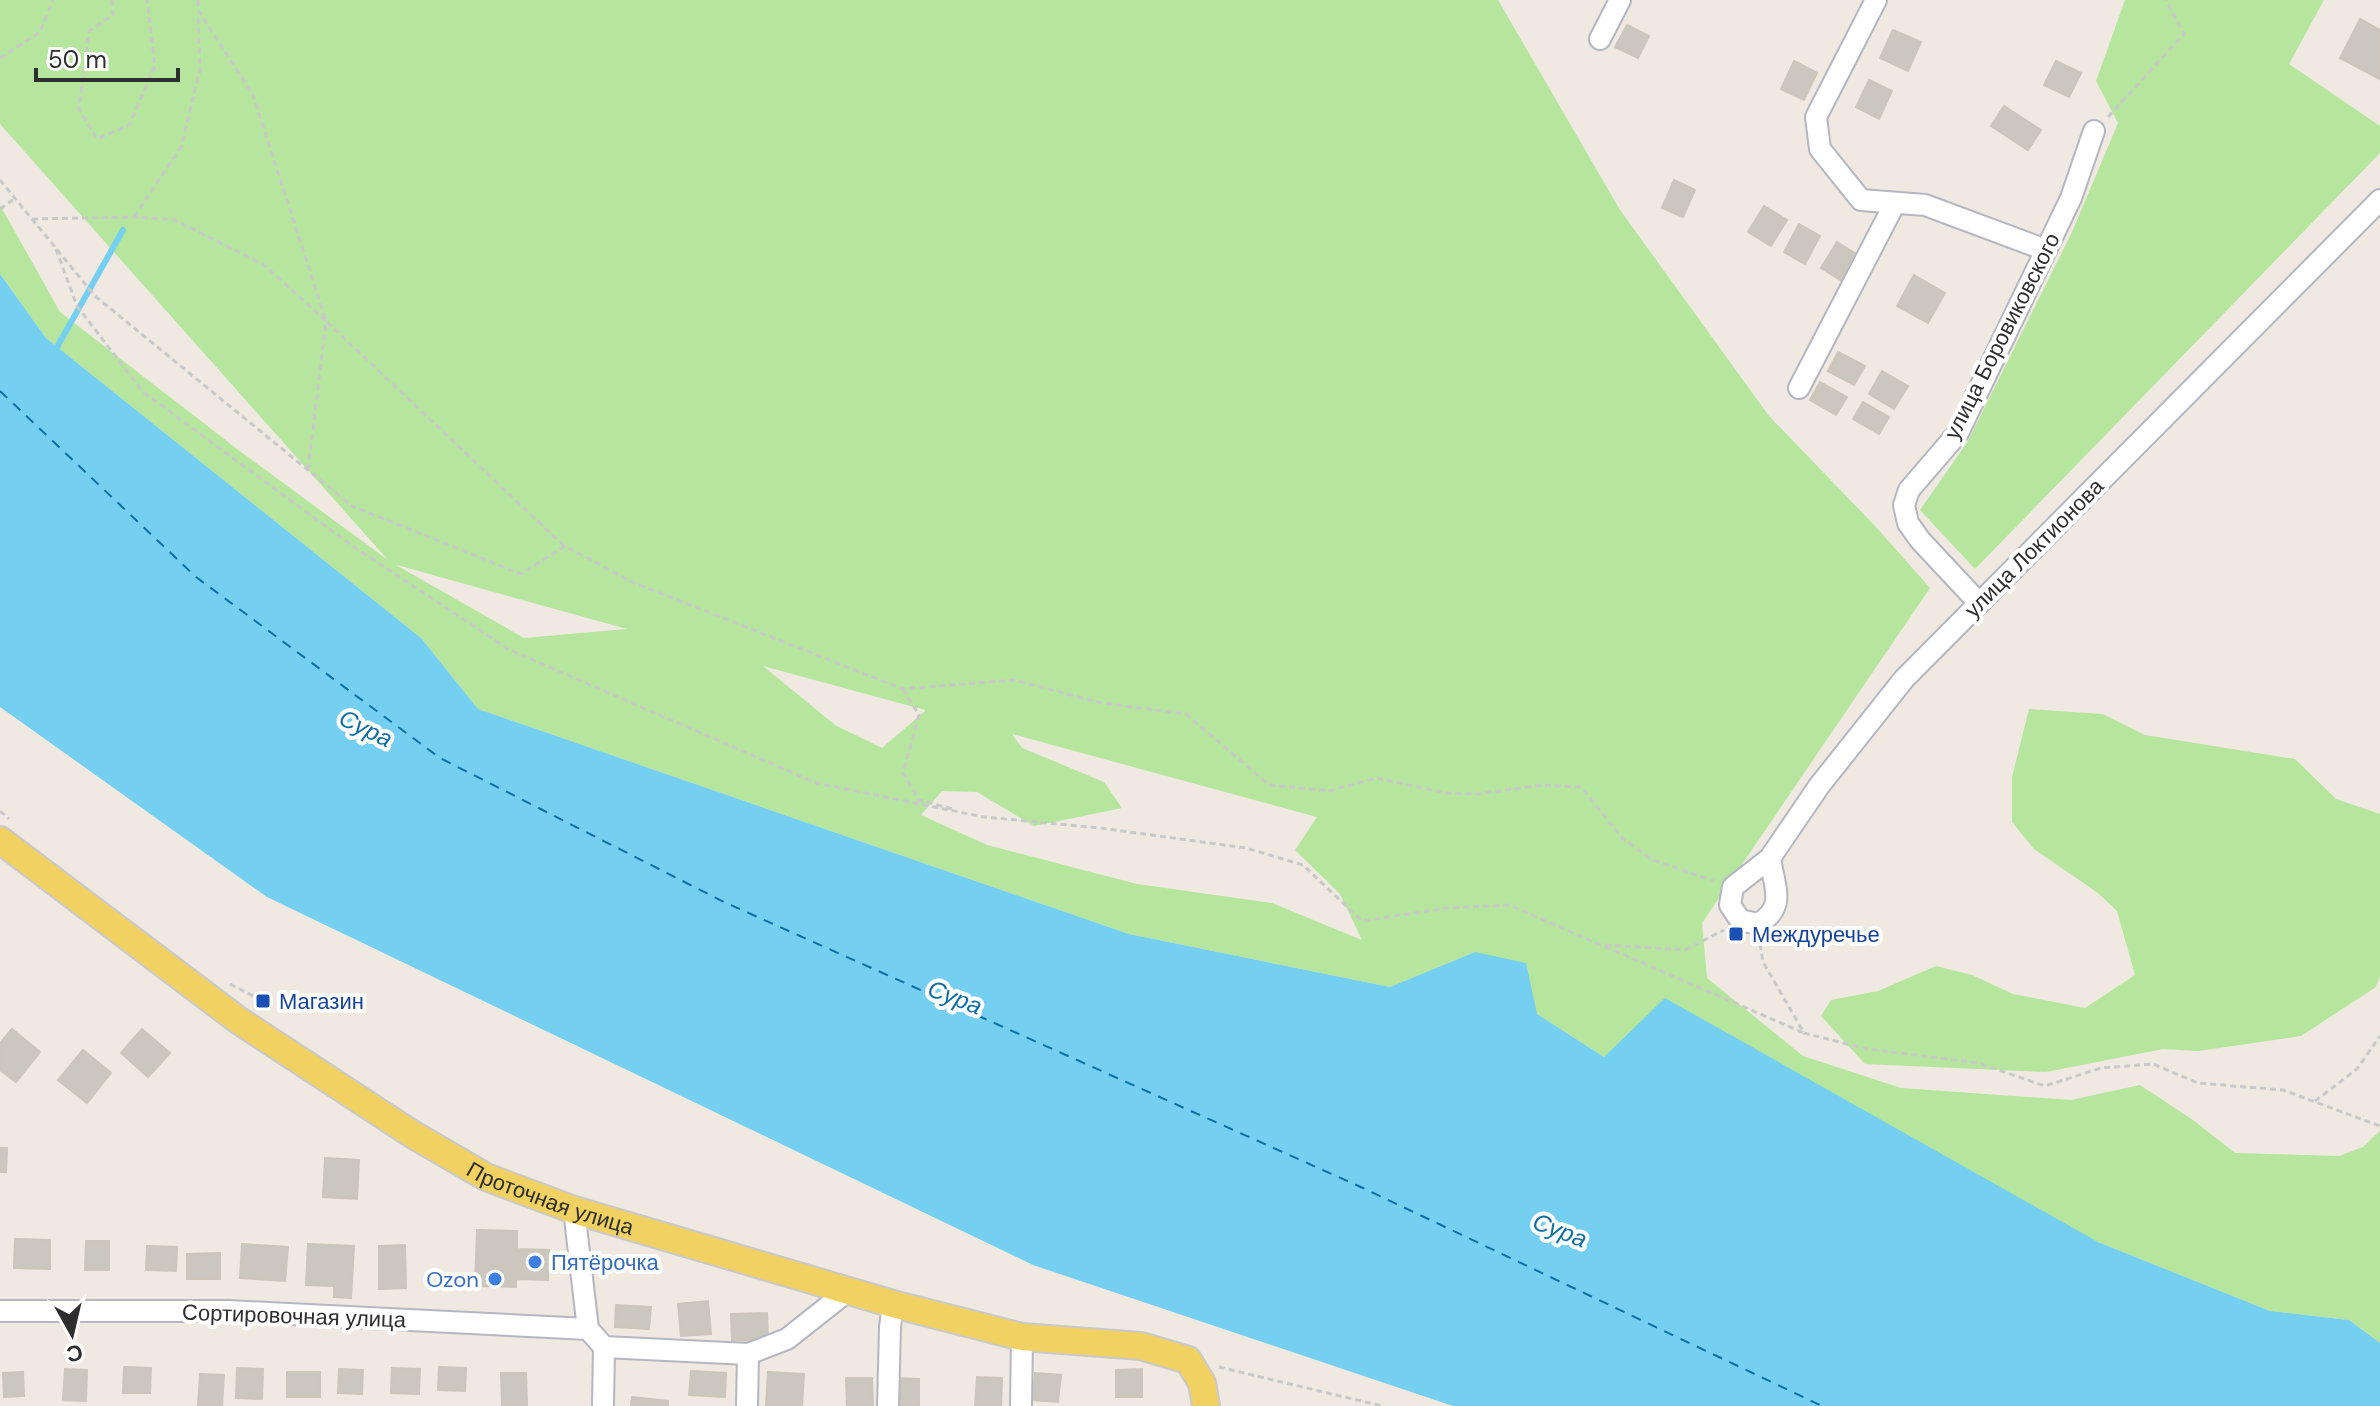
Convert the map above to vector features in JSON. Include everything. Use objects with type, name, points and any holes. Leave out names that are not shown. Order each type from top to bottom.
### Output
[{"type":"main road","name":"Проточная улица","points":[[0,840],[213,1002],[387,1118],[486,1177],[574,1210],[893,1304],[1022,1337],[1141,1346],[1188,1360]]},
{"type":"main road","points":[[1188,1360],[1202,1383],[1206,1406]]},
{"type":"street","points":[[1600,39],[1620,0]]},
{"type":"street","points":[[1876,0],[1816,117],[1820,149],[1861,200],[1925,205],[2046,250]]},
{"type":"street","name":"улица Боровиковского","points":[[1978,602],[1920,540],[1908,523],[1904,505],[1909,490],[1958,433],[2071,198],[2094,131]]},
{"type":"street","name":"улица Локтионова","points":[[1733,887],[1770,858],[1819,786],[1904,679],[2380,200]]},
{"type":"street","points":[[1799,388],[1895,203]]},
{"type":"street","points":[[1733,887],[1730,905],[1745,920],[1771,916],[1778,904],[1770,858]]},
{"type":"street","points":[[574,1210],[588,1329],[604,1347],[603,1406]]},
{"type":"street","points":[[604,1347],[748,1354],[787,1339],[849,1290]]},
{"type":"street","points":[[888,1406],[893,1304]]},
{"type":"street","name":"Сортировочная улица","points":[[0,1311],[228,1311],[588,1329]]},
{"type":"street","points":[[1021,1406],[1022,1337]]},
{"type":"street","points":[[747,1406],[748,1354]]},
{"type":"path","points":[[0,58],[40,32],[53,0]]},
{"type":"path","points":[[112,0],[113,15],[89,31],[79,109],[97,139],[129,125],[155,66],[147,0]]},
{"type":"path","points":[[134,217],[181,147],[200,70],[198,0]]},
{"type":"path","points":[[2094,131],[2184,34],[2166,0]]},
{"type":"path","points":[[198,10],[253,95],[326,321],[308,470]]},
{"type":"path","points":[[0,180],[95,296],[352,506],[521,574],[565,546]]},
{"type":"path","points":[[0,209],[14,199]]},
{"type":"path","points":[[30,219],[134,217],[175,220],[264,265],[565,546],[632,582],[903,689],[1014,680],[1102,703],[1186,714],[1269,785],[1329,791],[1377,778],[1445,793],[1477,794],[1543,785],[1581,787],[1622,838],[1653,860],[1733,887]]},
{"type":"path","points":[[56,249],[77,306],[143,392],[354,547],[510,650],[816,783],[984,817],[1100,828],[1246,848],[1303,865],[1362,921],[1447,908],[1509,905],[1804,1033],[1867,1049],[1978,1063],[2045,1086],[2101,1068],[2153,1064],[2198,1083],[2283,1090],[2380,1126]]},
{"type":"path","points":[[903,689],[919,715],[903,773],[919,800],[984,817]]},
{"type":"path","points":[[1601,945],[1685,950],[1745,920],[1763,962],[1804,1033]]},
{"type":"path","points":[[2314,1102],[2357,1069],[2380,1036]]},
{"type":"path","points":[[1188,1360],[1382,1406]]},
{"type":"green space","points":[[0,0],[1498,0],[1620,210],[1769,416],[1930,588],[1702,923],[1707,978],[1803,1056],[1901,1088],[2071,1100],[2140,1085],[2235,1153],[2339,1156],[2363,1147],[2380,1131],[2380,1343],[2349,1320],[2270,1311],[2098,1242],[1604,1057],[1537,1014],[1475,952],[1390,987],[1129,934],[478,709],[421,638],[46,338],[0,274],[0,205],[60,312],[241,452],[388,560],[0,124]],"holes":[[[397,565],[627,629],[524,638]],[[763,666],[925,710],[882,748],[835,725]],[[1012,734],[1317,817],[1295,850],[1340,894],[1362,940],[1272,903],[1137,884],[987,845],[921,815],[942,791],[977,792],[1034,826],[1122,808],[1104,782],[1022,748]]]},
{"type":"green space","points":[[2125,0],[2324,0],[2289,64],[2380,126],[2380,153],[1975,569],[1920,510],[1968,441],[2072,232],[2118,123],[2096,81]]},
{"type":"green space","points":[[2029,709],[2103,714],[2145,735],[2295,759],[2336,799],[2380,814],[2380,976],[2376,987],[2301,1036],[2198,1051],[2163,1049],[2046,1072],[1865,1064],[1821,1016],[1831,1000],[1878,991],[1936,966],[1972,975],[2013,994],[2085,1008],[2135,975],[2117,911],[2098,893],[2034,849],[2012,822],[2012,777]]},
{"type":"water","name":"Сура","points":[[0,274],[46,338],[421,638],[478,709],[1129,934],[1390,987],[1475,952],[1526,963],[1537,1014],[1604,1057],[1665,998],[2098,1242],[2270,1311],[2349,1320],[2380,1343],[2380,1406],[1453,1406],[1033,1265],[267,897],[0,707]]},
{"type":"building","points":[[2360,19],[2380,30],[2380,79],[2340,58]]},
{"type":"building","points":[[1627,25],[1649,36],[1638,58],[1615,47]]},
{"type":"building","points":[[1893,30],[1921,42],[1908,71],[1880,58]]},
{"type":"building","points":[[1794,61],[1817,73],[1804,100],[1781,89]]},
{"type":"building","points":[[2056,61],[2081,73],[2069,97],[2044,85]]},
{"type":"building","points":[[1869,80],[1892,91],[1879,119],[1856,107]]},
{"type":"building","points":[[2004,106],[2041,130],[2028,150],[1991,126]]},
{"type":"building","points":[[1674,180],[1695,190],[1683,217],[1662,208]]},
{"type":"building","points":[[1764,206],[1787,220],[1771,246],[1748,232]]},
{"type":"building","points":[[1799,224],[1820,236],[1805,264],[1784,252]]},
{"type":"building","points":[[1837,242],[1858,255],[1842,281],[1821,268]]},
{"type":"building","points":[[1914,275],[1945,293],[1928,323],[1897,306]]},
{"type":"building","points":[[1838,352],[1865,366],[1854,385],[1828,371]]},
{"type":"building","points":[[1882,371],[1908,386],[1894,409],[1869,394]]},
{"type":"building","points":[[1820,382],[1847,397],[1836,415],[1810,400]]},
{"type":"building","points":[[1863,402],[1889,417],[1879,434],[1853,419]]},
{"type":"building","points":[[12,1029],[40,1052],[16,1082],[0,1070],[0,1043]]},
{"type":"building","points":[[142,1029],[170,1053],[148,1077],[121,1053]]},
{"type":"building","points":[[83,1050],[111,1073],[87,1103],[58,1080]]},
{"type":"building","points":[[0,1148],[7,1148],[6,1172],[0,1172]]},
{"type":"building","points":[[325,1158],[359,1160],[357,1199],[323,1197]]},
{"type":"building","points":[[477,1230],[517,1231],[517,1249],[549,1250],[548,1280],[516,1279],[516,1287],[475,1286]]},
{"type":"building","points":[[15,1239],[50,1240],[50,1269],[14,1268]]},
{"type":"building","points":[[86,1241],[109,1241],[109,1270],[85,1270]]},
{"type":"building","points":[[242,1244],[288,1247],[285,1281],[240,1278]]},
{"type":"building","points":[[308,1244],[354,1246],[351,1298],[334,1297],[334,1286],[306,1285]]},
{"type":"building","points":[[405,1245],[406,1288],[379,1289],[379,1246]]},
{"type":"building","points":[[147,1246],[177,1247],[176,1271],[146,1270]]},
{"type":"building","points":[[220,1253],[220,1279],[187,1279],[187,1254]]},
{"type":"building","points":[[708,1301],[711,1334],[681,1336],[678,1304]]},
{"type":"building","points":[[616,1305],[651,1307],[649,1329],[615,1327]]},
{"type":"building","points":[[767,1313],[768,1339],[732,1341],[731,1314]]},
{"type":"building","points":[[124,1367],[151,1368],[150,1393],[123,1393]]},
{"type":"building","points":[[439,1367],[466,1368],[465,1391],[438,1390]]},
{"type":"building","points":[[237,1368],[263,1369],[262,1399],[236,1398]]},
{"type":"building","points":[[392,1368],[420,1369],[419,1394],[391,1393]]},
{"type":"building","points":[[65,1369],[87,1370],[86,1401],[63,1400]]},
{"type":"building","points":[[339,1369],[363,1370],[362,1394],[338,1393]]},
{"type":"building","points":[[1142,1369],[1142,1397],[1116,1397],[1116,1370]]},
{"type":"building","points":[[691,1371],[726,1373],[725,1397],[689,1395]]},
{"type":"building","points":[[23,1372],[24,1396],[4,1397],[3,1373]]},
{"type":"building","points":[[287,1372],[320,1372],[320,1397],[287,1397]]},
{"type":"building","points":[[768,1372],[804,1374],[802,1406],[766,1406]]},
{"type":"building","points":[[501,1373],[526,1373],[527,1405],[502,1405]]},
{"type":"building","points":[[1035,1373],[1061,1375],[1058,1402],[1033,1400]]},
{"type":"building","points":[[200,1374],[224,1375],[222,1406],[198,1406]]},
{"type":"building","points":[[977,1377],[1002,1378],[1001,1406],[975,1406]]},
{"type":"building","points":[[846,1378],[872,1378],[873,1406],[847,1406]]},
{"type":"building","points":[[893,1378],[919,1379],[919,1406],[893,1406]]},
{"type":"building","points":[[632,1397],[668,1401],[668,1406],[631,1406]]},
{"type":"waterway","points":[[57,347],[123,230]]},
{"type":"ferry route","points":[[0,391],[196,577],[440,758],[724,902],[1363,1188],[1822,1406]]},
{"type":"place","name":"Междуречье","points":[[1736,934]]},
{"type":"place","name":"Магазин","points":[[263,1001]]},
{"type":"place","name":"Пятёрочка","points":[[535,1262]]},
{"type":"place","name":"Ozon","points":[[495,1279]]}]
